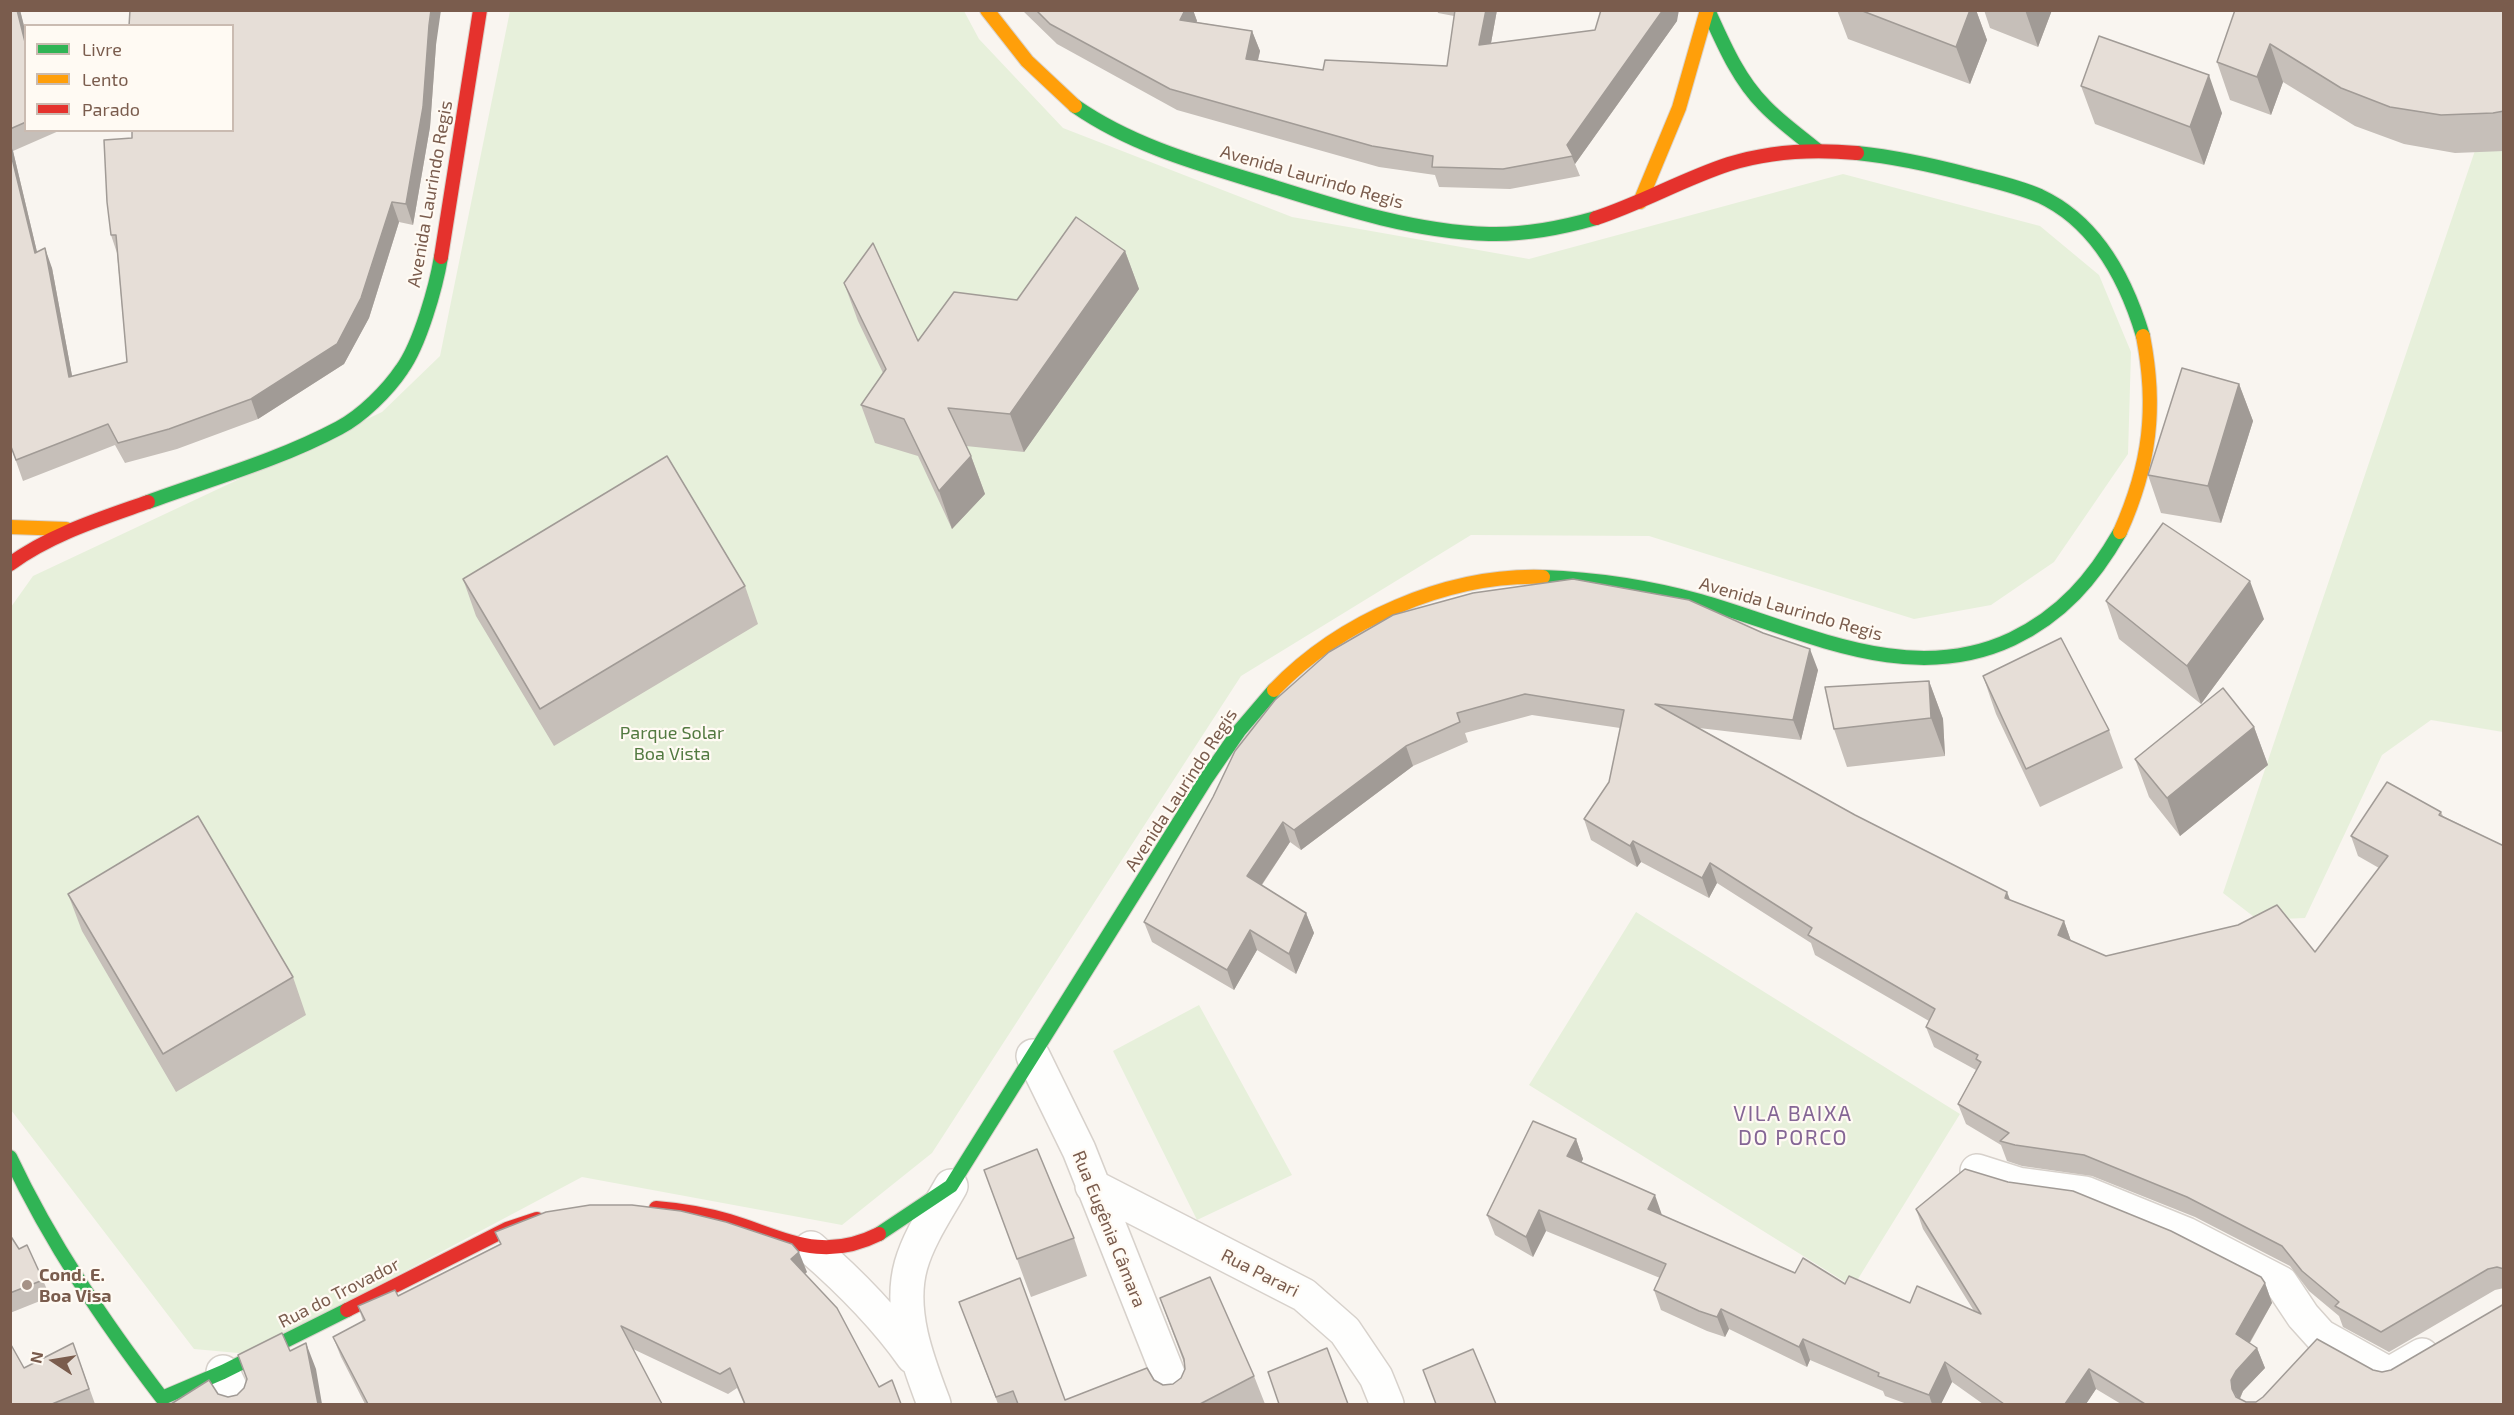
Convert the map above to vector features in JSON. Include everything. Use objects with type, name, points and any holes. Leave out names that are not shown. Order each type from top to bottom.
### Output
[{"type":"street","name":"Avenida Laurindo Regis","points":[[10,564],[29,550],[74,529],[262,461],[340,427],[375,399],[403,368],[422,325],[439,268],[480,10]]},
{"type":"street","name":"Avenida Laurindo Regis","points":[[811,1248],[839,1248],[872,1238],[951,1186],[1206,779],[1242,726],[1281,682],[1327,646],[1385,611],[1431,593],[1489,579],[1539,575],[1604,580],[1657,590],[1720,606],[1861,651],[1916,661],[1970,654],[2016,638],[2062,611],[2098,570],[2127,522],[2145,469],[2153,414],[2148,360],[2134,300],[2115,266],[2093,235],[2061,208],[2024,189],[1909,160],[1817,150],[1745,160],[1711,170],[1591,221],[1533,234],[1471,233],[1398,222],[1334,206],[1142,144],[1079,109],[1029,68],[987,10]]},
{"type":"street","points":[[1640,202],[1663,151],[1697,57],[1708,10]]},
{"type":"street","points":[[1708,10],[1728,53],[1751,91],[1773,114],[1817,150]]},
{"type":"street","name":"Avenida Laurindo Regis","points":[[10,527],[74,529]]},
{"type":"street","name":"Rua Eugênia Câmara","points":[[1034,1056],[1092,1186],[1180,1404]]},
{"type":"street","name":"Rua do Trovador","points":[[10,1157],[25,1189],[85,1290],[158,1401],[223,1372],[507,1228],[555,1212]]},
{"type":"street","points":[[1977,1171],[2018,1184],[2085,1193],[2186,1234],[2281,1283],[2303,1316],[2321,1336],[2389,1374],[2446,1340]]},
{"type":"street","points":[[934,1404],[919,1365],[906,1290],[911,1263],[951,1186]]},
{"type":"street","name":"Rua Parari","points":[[1092,1186],[1304,1295],[1345,1331],[1376,1377],[1387,1404]]},
{"type":"street","points":[[639,1208],[662,1209],[726,1220],[811,1248],[849,1281],[874,1307],[919,1365]]},
{"type":"street","points":[[2297,1362],[2321,1336]]},
{"type":"street","points":[[223,1372],[238,1404]]},
{"type":"green space","name":"Parque Solar Boa Vista","points":[[510,11],[964,11],[979,39],[1063,128],[1292,217],[1529,259],[1843,174],[2040,226],[2099,275],[2131,352],[2128,454],[2054,562],[1991,605],[1914,619],[1649,536],[1471,535],[1241,676],[932,1153],[842,1225],[582,1177],[249,1354],[194,1349],[11,1110],[11,607],[33,576],[382,412],[440,356]]},
{"type":"green space","points":[[2503,68],[2503,732],[2431,720],[2382,755],[2305,918],[2258,920],[2223,893]]},
{"type":"green space","points":[[1636,912],[1960,1114],[1853,1287],[1529,1085]]},
{"type":"green space","points":[[1199,1005],[1292,1175],[1197,1220],[1113,1051]]},
{"type":"building","points":[[10,10],[17,10],[24,38],[24,123],[10,129]]},
{"type":"building","points":[[130,10],[431,10],[423,107],[406,204],[392,202],[361,298],[337,344],[251,399],[169,429],[118,443],[108,424],[16,460],[10,444],[10,150],[35,253],[45,248],[69,377],[127,362],[116,235],[111,235],[107,202],[104,140],[132,138],[132,132],[234,132],[234,24],[129,24]]},
{"type":"building","points":[[1036,10],[1185,10],[1180,20],[1252,31],[1246,59],[1323,70],[1325,60],[1447,66],[1455,10],[1486,10],[1479,45],[1595,30],[1601,10],[1663,10],[1567,145],[1573,156],[1503,169],[1432,167],[1433,156],[1372,146],[1170,89],[1050,24]]},
{"type":"building","points":[[1860,10],[1970,10],[1956,47]]},
{"type":"building","points":[[2235,10],[2504,10],[2504,111],[2441,115],[2390,107],[2341,88],[2270,44],[2257,77],[2217,62]]},
{"type":"building","points":[[2099,36],[2209,75],[2190,127],[2081,86]]},
{"type":"building","points":[[1076,217],[1125,251],[1010,414],[948,408],[971,456],[939,491],[904,419],[861,405],[886,369],[844,283],[873,243],[918,341],[954,292],[1017,300]]},
{"type":"building","points":[[2182,368],[2239,384],[2208,486],[2148,475]]},
{"type":"building","points":[[667,456],[745,586],[540,709],[463,579]]},
{"type":"building","points":[[2163,523],[2250,581],[2187,666],[2106,601]]},
{"type":"building","points":[[1573,579],[1689,600],[1763,633],[1810,649],[1793,720],[1655,704],[1855,815],[2007,892],[2005,898],[2064,921],[2058,935],[2106,956],[2238,925],[2277,905],[2315,952],[2388,856],[2351,836],[2387,782],[2441,812],[2439,815],[2504,846],[2504,1269],[2497,1267],[2488,1269],[2381,1332],[2335,1306],[2339,1302],[2302,1271],[2282,1246],[2187,1197],[2084,1155],[2000,1141],[2009,1133],[1958,1104],[1981,1062],[1976,1059],[1978,1055],[1926,1027],[1935,1009],[1808,935],[1812,928],[1710,863],[1702,878],[1633,841],[1630,846],[1584,819],[1609,782],[1624,710],[1525,694],[1457,713],[1460,722],[1406,746],[1294,830],[1283,822],[1247,876],[1306,913],[1289,954],[1250,930],[1227,970],[1144,922],[1213,797],[1235,751],[1275,700],[1329,652],[1393,615],[1473,593]]},
{"type":"building","points":[[2061,638],[2109,730],[2026,769],[1983,676]]},
{"type":"building","points":[[1929,681],[1931,718],[1834,729],[1825,687]]},
{"type":"building","points":[[2223,688],[2254,727],[2167,798],[2135,759]]},
{"type":"building","points":[[198,816],[293,977],[163,1054],[68,894]]},
{"type":"building","points":[[1533,1121],[1576,1139],[1567,1156],[1655,1195],[1648,1209],[1795,1273],[1803,1258],[1845,1284],[1849,1276],[1910,1303],[1917,1286],[1981,1314],[1916,1209],[1965,1169],[2008,1182],[2073,1191],[2171,1231],[2261,1277],[2265,1283],[2236,1334],[2257,1348],[2231,1380],[2236,1397],[2246,1402],[2256,1402],[2263,1397],[2317,1339],[2373,1370],[2382,1372],[2391,1370],[2504,1304],[2504,1404],[2145,1404],[2089,1369],[2065,1404],[2004,1404],[1945,1362],[1929,1395],[1878,1376],[1879,1373],[1803,1339],[1799,1347],[1721,1309],[1717,1317],[1654,1290],[1666,1264],[1539,1210],[1526,1237],[1487,1215]]},
{"type":"building","points":[[1037,1149],[1074,1238],[1017,1259],[984,1170]]},
{"type":"building","points":[[590,1205],[632,1205],[681,1211],[726,1222],[792,1244],[799,1252],[791,1259],[837,1308],[879,1387],[892,1380],[901,1404],[745,1404],[730,1368],[720,1374],[621,1326],[662,1404],[368,1404],[333,1337],[365,1320],[358,1306],[395,1290],[398,1296],[501,1244],[495,1232],[546,1212]]},
{"type":"building","points":[[10,1235],[19,1249],[27,1245],[43,1280],[10,1293]]},
{"type":"building","points":[[1210,1277],[1254,1376],[1200,1404],[1018,1404],[1013,1391],[996,1397],[959,1302],[1020,1278],[1065,1400],[1147,1368],[1154,1380],[1163,1385],[1173,1384],[1181,1378],[1185,1369],[1184,1359],[1160,1298]]},
{"type":"building","points":[[282,1333],[290,1351],[306,1343],[318,1404],[171,1404],[209,1380],[218,1394],[228,1397],[237,1395],[244,1388],[247,1379],[238,1355]]},
{"type":"building","points":[[10,1343],[24,1368],[73,1343],[89,1389],[52,1404],[10,1404]]},
{"type":"building","points":[[1327,1348],[1348,1404],[1279,1404],[1268,1372]]},
{"type":"building","points":[[1473,1349],[1496,1404],[1436,1404],[1423,1370]]},
{"type":"traffic: fast","points":[[1708,10],[1746,84],[1776,117],[1817,150]]},
{"type":"traffic: fast","points":[[1075,106],[1121,133],[1170,154],[1324,202],[1406,224],[1461,232],[1502,234],[1543,230],[1596,218]]},
{"type":"traffic: fast","points":[[1857,153],[1914,162],[1996,182],[2031,192],[2060,207],[2093,237],[2106,254],[2128,294],[2143,336]]},
{"type":"traffic: fast","points":[[148,502],[293,450],[339,428],[365,410],[389,385],[409,358],[426,315],[441,257]]},
{"type":"traffic: fast","points":[[1543,577],[1623,584],[1662,592],[1700,601],[1816,639],[1855,649],[1894,656],[1934,658],[1973,653],[2012,639],[2046,619],[2075,594],[2087,580],[2120,532]]},
{"type":"traffic: fast","points":[[879,1234],[951,1186],[1206,779],[1239,731],[1274,690]]},
{"type":"traffic: fast","points":[[10,1157],[43,1221],[80,1282],[162,1398],[223,1372],[347,1310]]},
{"type":"traffic: slow","points":[[987,10],[1027,61],[1075,106]]},
{"type":"traffic: slow","points":[[1640,202],[1679,108],[1707,10]]},
{"type":"traffic: slow","points":[[2120,532],[2138,483],[2148,436],[2150,388],[2143,336]]},
{"type":"traffic: slow","points":[[10,527],[66,529]]},
{"type":"traffic: slow","points":[[1274,690],[1330,643],[1397,606],[1433,593],[1470,584],[1507,578],[1543,577]]},
{"type":"traffic: jam","points":[[441,257],[480,10]]},
{"type":"traffic: jam","points":[[1596,218],[1712,170],[1760,156],[1792,152],[1857,153]]},
{"type":"traffic: jam","points":[[10,564],[59,536],[148,502]]},
{"type":"traffic: jam","points":[[656,1208],[711,1216],[803,1245],[839,1247],[879,1234]]},
{"type":"traffic: jam","points":[[347,1310],[507,1229],[537,1219]]},
{"type":"place","name":"Cond. E. Boa Visa","points":[[27,1285]]},
{"type":"district","name":"VILA BAIXA DO PORCO","points":[[1793,1126]]}]
